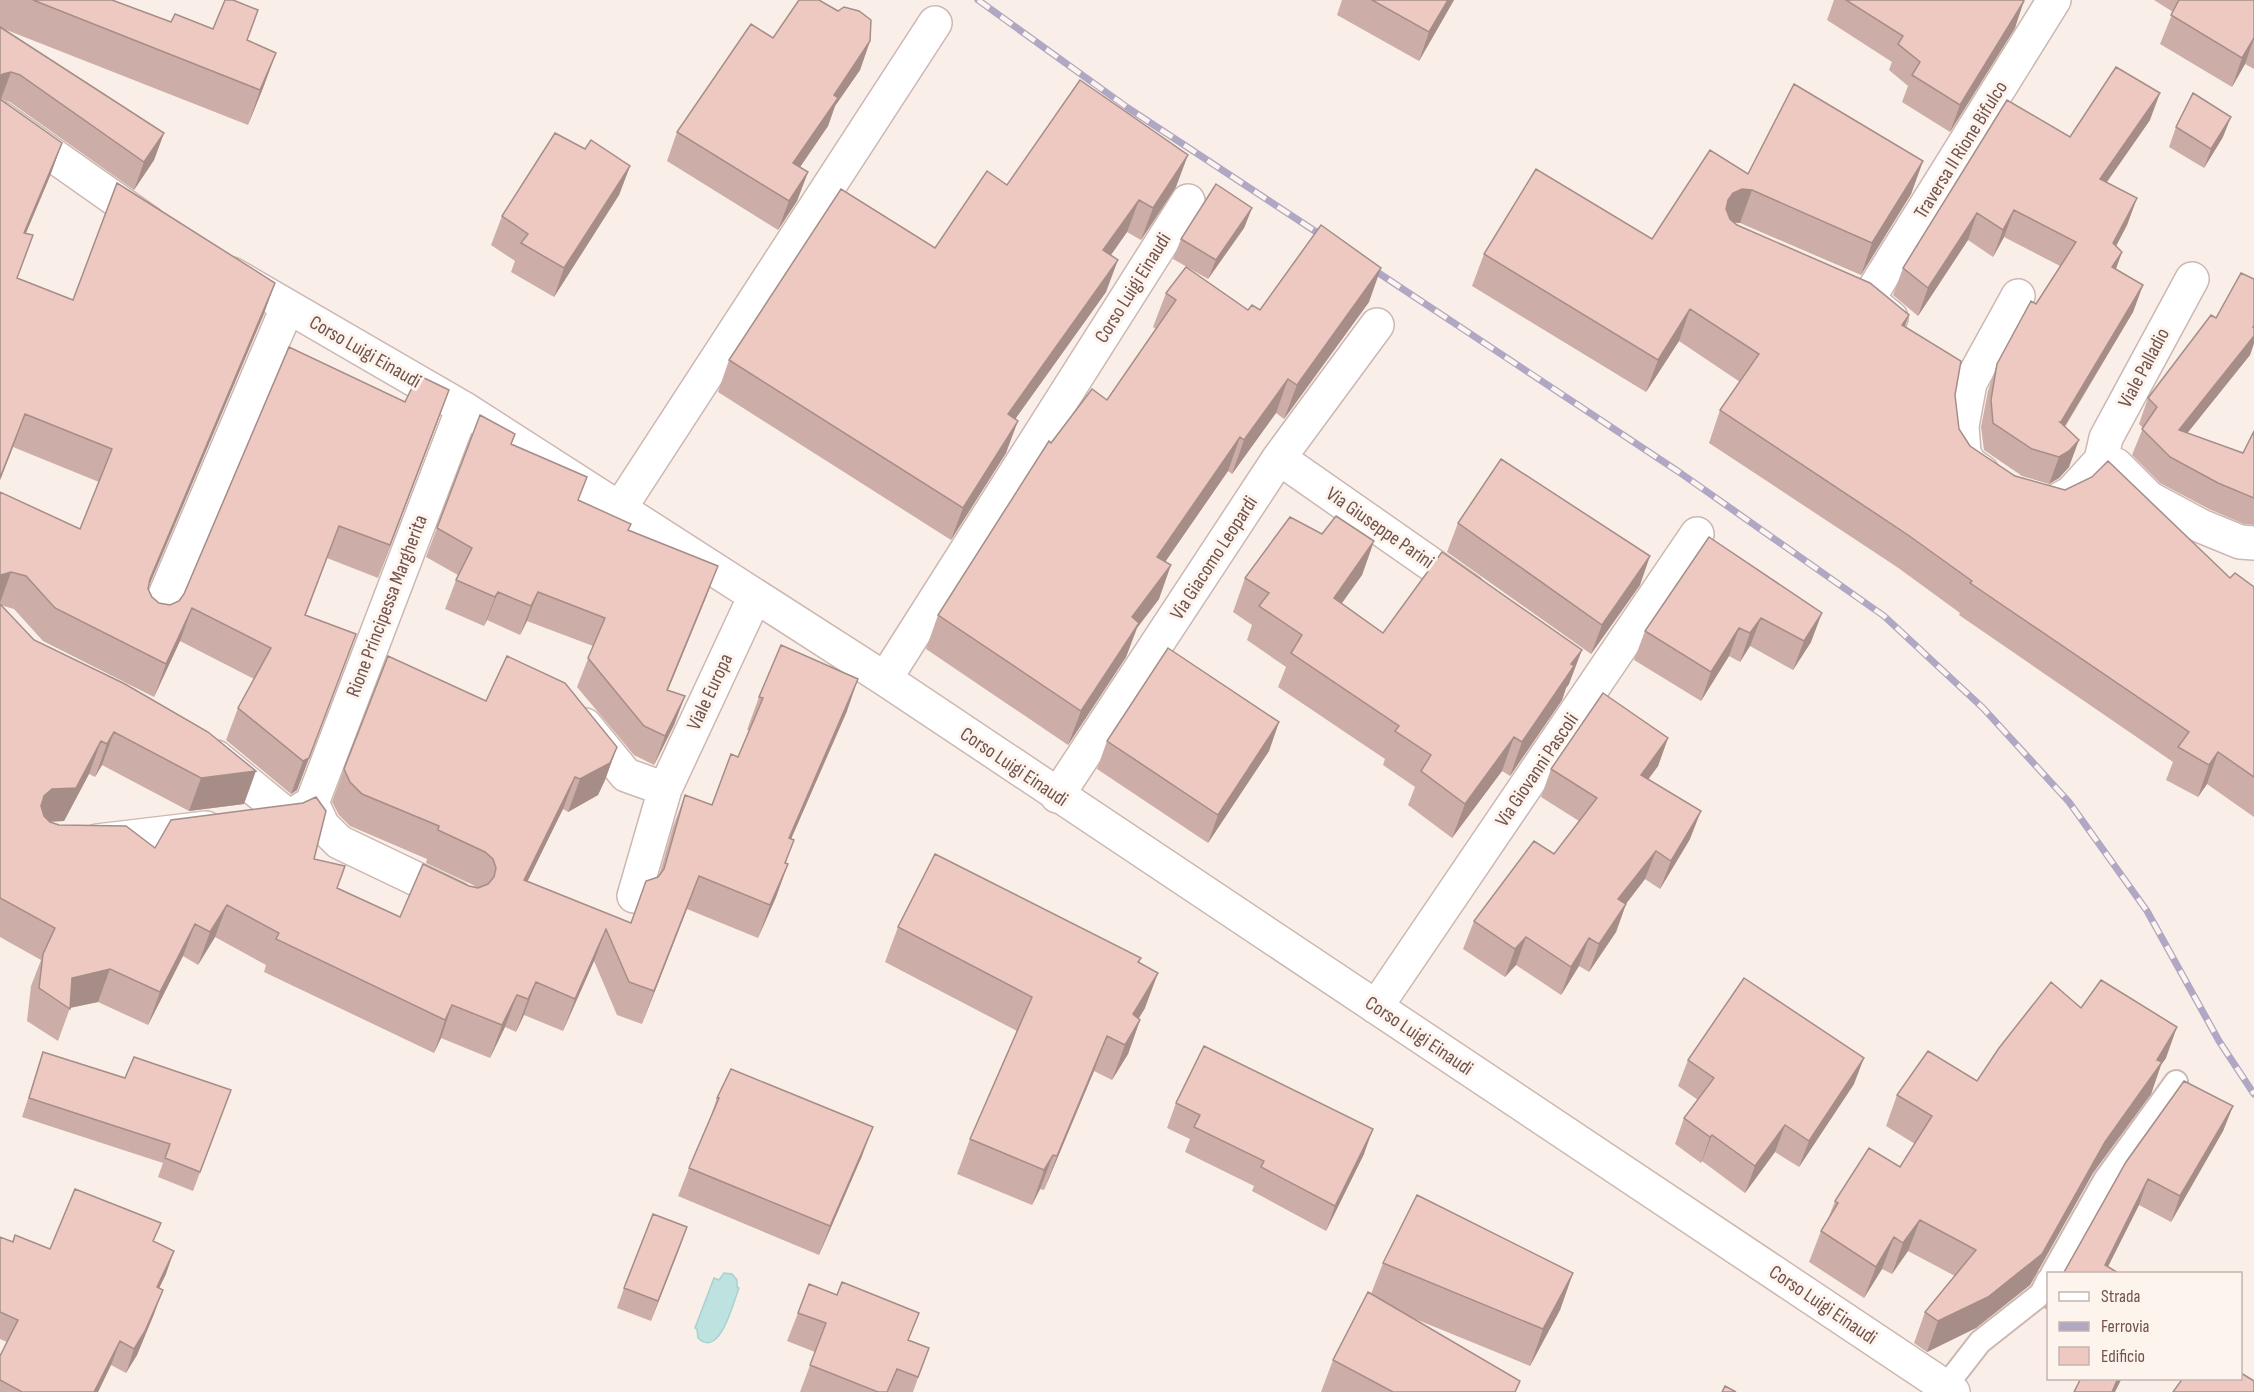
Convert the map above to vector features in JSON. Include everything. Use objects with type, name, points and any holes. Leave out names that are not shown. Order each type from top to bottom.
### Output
[{"type":"street","name":"Traversa II Rione Bifulco","points":[[1868,300],[2054,0]]},
{"type":"street","points":[[620,508],[935,23]]},
{"type":"street","points":[[0,118],[148,223],[178,241]]},
{"type":"street","name":"Corso Luigi Einaudi","points":[[885,679],[1188,201]]},
{"type":"street","name":"Corso Luigi Einaudi","points":[[208,259],[287,308],[463,408],[885,679],[1057,796],[1949,1389]]},
{"type":"street","name":"Viale Palladio","points":[[2018,296],[1970,383],[1962,426],[1964,453],[1969,464],[2009,490],[2051,504],[2070,493],[2101,460],[2106,438],[2192,279]]},
{"type":"street","points":[[1837,286],[1868,300],[1917,339]]},
{"type":"street","points":[[155,619],[287,308]]},
{"type":"street","name":"Via Giacomo Leopardi","points":[[1057,796],[1279,458],[1377,325]]},
{"type":"street","name":"Rione Principessa Margherita","points":[[300,810],[463,408]]},
{"type":"street","name":"Via Giuseppe Parini","points":[[1279,458],[1492,606]]},
{"type":"street","points":[[2101,460],[2116,465],[2149,498],[2201,526],[2240,542],[2254,543]]},
{"type":"street","name":"Via Giovanni Pascoli","points":[[1376,1007],[1697,534]]},
{"type":"street","name":"Viale Europa","points":[[634,896],[665,789],[755,596]]},
{"type":"street","points":[[1569,660],[1598,681]]},
{"type":"street","points":[[566,702],[626,775],[665,789]]},
{"type":"street","points":[[188,738],[300,810],[323,826],[339,842],[465,902]]},
{"type":"street","points":[[71,840],[105,841],[238,824],[300,810]]},
{"type":"lane","points":[[2053,1272],[2105,1180],[2176,1082]]},
{"type":"lane","points":[[1949,1389],[1980,1342],[2041,1294],[2047,1284]]},
{"type":"water","points":[[724,1273],[732,1274],[739,1288],[725,1326],[713,1341],[706,1342],[698,1338],[695,1328],[714,1278],[719,1280]]},
{"type":"building","points":[[33,0],[112,0],[171,22],[175,14],[213,29],[225,0],[233,0],[258,10],[247,40],[276,53],[260,90]]},
{"type":"building","points":[[799,0],[819,0],[838,11],[844,7],[859,11],[871,20],[870,41],[834,95],[838,98],[793,163],[808,172],[789,201],[677,132],[751,24],[773,38]]},
{"type":"building","points":[[1372,0],[1448,0],[1429,32]]},
{"type":"building","points":[[1846,0],[2024,1],[1960,105],[1912,75],[1920,62],[1898,44],[1903,36]]},
{"type":"building","points":[[2179,0],[2254,0],[2254,38],[2242,58],[2171,15]]},
{"type":"building","points":[[0,27],[164,133],[144,162],[20,75],[11,72],[0,76]]},
{"type":"building","points":[[2116,67],[2160,93],[2100,179],[2137,198],[2113,243],[2122,252],[2112,267],[2143,285],[2060,422],[2079,440],[2069,451],[2059,457],[2032,449],[1993,423],[1991,400],[1997,364],[2031,301],[2036,304],[2076,242],[2014,210],[2003,230],[1977,213],[1928,288],[1903,268],[2007,100],[2070,137]]},
{"type":"building","points":[[1080,80],[1188,155],[1153,208],[1139,200],[1103,250],[1118,260],[1008,414],[1018,421],[963,508],[729,360],[841,189],[935,248],[987,171],[1007,185]]},
{"type":"building","points":[[1794,84],[1923,161],[1872,243],[1752,190],[1742,189],[1733,193],[1726,209],[1730,219],[1737,225],[1870,283],[1909,315],[1902,325],[1961,361],[1955,395],[1959,429],[1970,446],[2015,476],[2065,490],[2092,477],[2108,461],[2230,578],[2235,573],[2254,587],[2254,777],[2218,752],[2209,765],[2178,747],[2189,732],[1970,583],[1972,581],[1908,535],[1720,410],[1759,354],[1690,309],[1658,360],[1484,254],[1536,169],[1652,239],[1710,150],[1748,174]]},
{"type":"building","points":[[2193,93],[2231,117],[2211,149],[2176,127]]},
{"type":"building","points":[[0,99],[62,143],[24,233],[33,235],[17,278],[73,300],[117,183],[275,283],[150,579],[148,589],[159,603],[170,605],[179,601],[184,594],[289,347],[405,402],[418,375],[449,390],[390,545],[339,526],[305,615],[356,634],[309,758],[303,761],[238,708],[271,648],[192,608],[166,664],[55,608],[26,576],[11,572],[0,576],[0,492],[80,529],[112,449],[25,414],[0,478]]},
{"type":"building","points":[[555,133],[585,149],[591,140],[630,166],[564,268],[521,243],[528,234],[502,216]]},
{"type":"building","points":[[1216,184],[1252,208],[1216,260],[1181,239]]},
{"type":"building","points":[[1321,225],[1381,268],[1297,385],[1288,379],[1244,440],[1240,437],[1157,557],[1171,565],[1132,617],[1139,623],[1081,711],[938,615],[1049,441],[1051,443],[1092,389],[1107,400],[1176,300],[1166,293],[1186,267],[1248,310],[1252,305],[1260,310]]},
{"type":"building","points":[[2241,273],[2254,279],[2254,336],[2179,430],[2243,453],[2254,431],[2254,498],[2218,483],[2170,457],[2142,429],[2157,407],[2148,398],[2211,315],[2216,318]]},
{"type":"building","points":[[480,415],[515,434],[511,444],[587,477],[578,500],[631,524],[628,530],[718,566],[667,690],[685,696],[665,736],[644,726],[588,658],[605,618],[538,592],[531,606],[498,592],[495,597],[456,580],[472,548],[437,528]]},
{"type":"building","points":[[1501,459],[1650,556],[1602,625],[1458,523]]},
{"type":"building","points":[[1336,516],[1374,541],[1334,598],[1383,633],[1442,552],[1582,650],[1571,664],[1574,666],[1522,742],[1514,737],[1465,804],[1421,771],[1431,755],[1395,731],[1399,726],[1291,653],[1302,635],[1259,606],[1269,593],[1245,578],[1290,517],[1322,534]]},
{"type":"building","points":[[1709,537],[1822,613],[1804,641],[1761,618],[1750,633],[1739,628],[1711,672],[1645,631]]},
{"type":"building","points":[[0,604],[34,640],[125,684],[208,732],[256,771],[201,778],[114,732],[107,744],[101,741],[76,788],[52,789],[44,796],[41,806],[44,816],[50,822],[59,825],[126,826],[155,848],[171,820],[303,803],[316,797],[326,811],[314,859],[345,866],[337,888],[400,917],[423,864],[478,888],[488,884],[494,877],[496,868],[493,859],[485,852],[438,830],[439,826],[362,794],[350,782],[344,769],[388,656],[486,701],[507,656],[565,683],[617,747],[610,763],[580,779],[575,777],[524,880],[631,923],[646,881],[658,877],[664,869],[685,795],[712,805],[731,754],[738,757],[763,698],[759,697],[781,645],[858,679],[789,838],[794,840],[785,863],[788,864],[770,905],[699,876],[654,991],[629,982],[606,929],[575,999],[536,982],[528,999],[517,995],[502,1025],[452,1005],[445,1020],[276,939],[279,933],[227,905],[210,932],[195,924],[160,992],[110,969],[72,978],[70,1009],[39,988],[43,954],[55,928],[0,898]]},
{"type":"building","points":[[1168,648],[1279,722],[1218,815],[1107,741]]},
{"type":"building","points":[[1603,693],[1668,738],[1641,775],[1701,811],[1671,861],[1656,851],[1618,899],[1626,904],[1599,944],[1589,938],[1571,967],[1526,937],[1515,949],[1474,921],[1534,841],[1554,854],[1597,798],[1551,769]]},
{"type":"building","points":[[935,854],[1141,958],[1138,962],[1158,973],[1133,1014],[1140,1020],[1125,1045],[1107,1036],[1057,1156],[1053,1155],[1044,1170],[970,1139],[1032,997],[898,927]]},
{"type":"building","points":[[1744,978],[1864,1058],[1809,1141],[1785,1125],[1755,1166],[1684,1118],[1714,1078],[1688,1060]]},
{"type":"building","points":[[2101,980],[2177,1027],[2157,1060],[2162,1062],[2105,1142],[2042,1254],[1988,1297],[1938,1321],[1925,1312],[1976,1250],[1920,1220],[1903,1243],[1894,1237],[1876,1267],[1821,1231],[1838,1203],[1835,1201],[1869,1148],[1900,1167],[1932,1116],[1897,1095],[1928,1051],[1977,1081],[1999,1048],[2051,982],[2081,1008]]},
{"type":"building","points":[[1204,1046],[1373,1129],[1335,1206],[1261,1167],[1264,1161],[1194,1127],[1200,1115],[1176,1103]]},
{"type":"building","points":[[43,1052],[125,1078],[134,1057],[231,1090],[200,1172],[165,1158],[170,1144],[29,1098]]},
{"type":"building","points":[[731,1069],[873,1127],[830,1226],[689,1168]]},
{"type":"building","points":[[2184,1081],[2233,1106],[2180,1196],[2148,1179],[2105,1265],[2117,1272],[2064,1272],[2126,1162]]},
{"type":"building","points":[[75,1189],[161,1223],[153,1241],[174,1251],[157,1287],[163,1290],[145,1331],[134,1349],[120,1341],[94,1392],[22,1392],[0,1380],[0,1356],[18,1320],[0,1312],[0,1237],[13,1242],[15,1235],[50,1249]]},
{"type":"building","points":[[1417,1195],[1573,1273],[1543,1329],[1383,1263]]},
{"type":"building","points":[[653,1214],[687,1227],[658,1301],[624,1288]]},
{"type":"building","points":[[842,1282],[919,1313],[908,1340],[929,1348],[918,1377],[897,1369],[887,1392],[878,1392],[810,1365],[826,1323],[798,1313],[809,1284],[837,1295]]},
{"type":"building","points":[[1368,1292],[1520,1381],[1515,1392],[1393,1392],[1333,1360]]},
{"type":"building","points":[[2242,1374],[2254,1381],[2254,1392],[2173,1392],[2182,1380],[2242,1380]]},
{"type":"building","points":[[2080,1380],[2117,1380],[2112,1392],[2074,1392]]},
{"type":"building","points":[[1725,1386],[1736,1392],[1722,1392]]},
{"type":"railway","points":[[978,0],[1128,108],[1330,241]]},
{"type":"railway","points":[[1365,264],[1679,472],[1884,616],[1983,708],[2069,802],[2147,911],[2219,1041],[2254,1094]]}]
